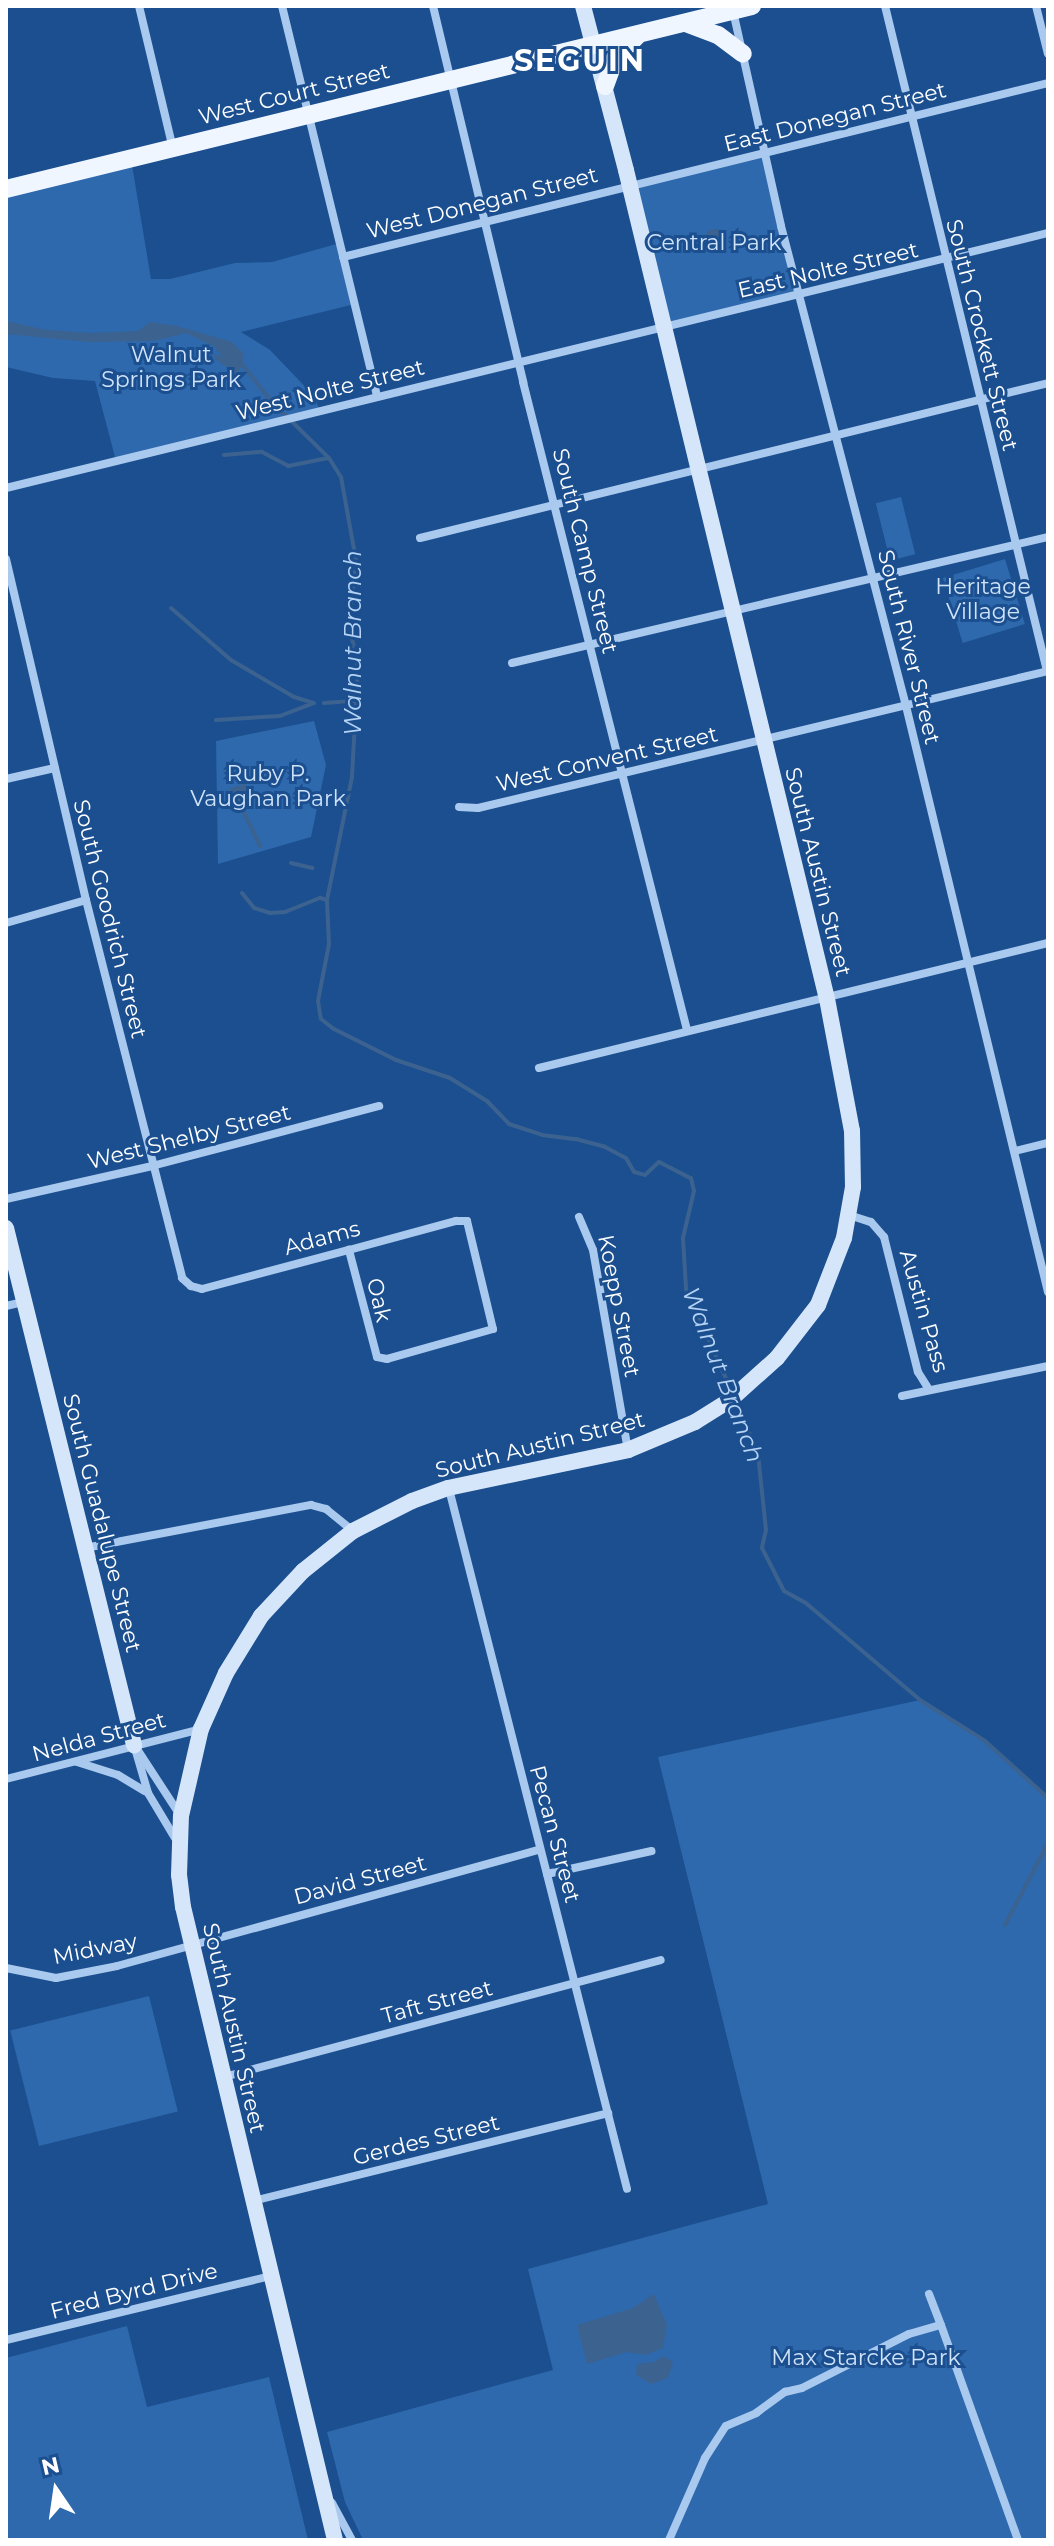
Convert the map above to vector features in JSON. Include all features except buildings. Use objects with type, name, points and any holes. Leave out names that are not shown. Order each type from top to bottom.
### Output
[{"type":"main road","name":"South Austin Street","points":[[335,2540],[190,1945],[178,1851],[181,1816],[201,1729],[229,1668],[261,1616],[303,1571],[353,1531],[412,1501],[448,1488],[628,1450],[677,1431],[729,1401],[796,1337],[828,1281],[849,1215],[852,1131],[827,999],[731,613],[630,185],[583,6]]},
{"type":"main road","points":[[605,86],[615,58],[641,33],[732,8],[752,6]]},
{"type":"main road","points":[[683,23],[718,35],[743,54]]},
{"type":"main road","name":"West Court Street","points":[[6,189],[641,33]]},
{"type":"main road","name":"South Guadalupe Street","points":[[6,1228],[134,1745]]},
{"type":"street","points":[[139,6],[173,149]]},
{"type":"street","points":[[282,6],[377,396]]},
{"type":"street","name":"South Camp Street","points":[[433,6],[484,222],[687,1030]]},
{"type":"street","name":"South Crockett Street","points":[[885,6],[945,261],[1048,671]]},
{"type":"street","points":[[1036,6],[1048,54]]},
{"type":"street","name":"South River Street","points":[[732,8],[764,152],[906,706],[1046,1273],[1048,1292]]},
{"type":"street","name":"East Donegan Street","points":[[630,185],[1048,83]]},
{"type":"street","name":"West Donegan Street","points":[[343,257],[630,185]]},
{"type":"street","name":"East Nolte Street","points":[[662,325],[801,296],[1048,233]]},
{"type":"street","name":"West Nolte Street","points":[[6,488],[662,325]]},
{"type":"street","points":[[420,538],[1048,383]]},
{"type":"street","points":[[512,663],[1048,537]]},
{"type":"street","name":"South Goodrich Street","points":[[6,559],[178,1271],[188,1284]]},
{"type":"street","name":"West Convent Street","points":[[459,807],[478,808],[622,775],[1048,671]]},
{"type":"street","points":[[6,779],[55,768]]},
{"type":"street","points":[[6,923],[86,900]]},
{"type":"street","points":[[539,1068],[1048,943]]},
{"type":"street","name":"West Shelby Street","points":[[6,1199],[152,1166],[379,1106]]},
{"type":"street","points":[[1015,1151],[1048,1143]]},
{"type":"street","name":"Austin Pass","points":[[849,1215],[871,1222],[884,1237],[918,1372],[928,1388]]},
{"type":"street","name":"Koepp Street","points":[[579,1217],[593,1250],[628,1450]]},
{"type":"street","name":"Adams","points":[[188,1284],[202,1289],[467,1221],[493,1329],[387,1359],[377,1357]]},
{"type":"street","name":"Oak","points":[[349,1250],[377,1357]]},
{"type":"street","points":[[6,1306],[23,1302]]},
{"type":"street","points":[[902,1396],[928,1388],[946,1389],[1048,1366]]},
{"type":"street","name":"Pecan Street","points":[[448,1488],[627,2189]]},
{"type":"street","points":[[85,1548],[311,1505],[326,1509],[353,1531]]},
{"type":"street","name":"Nelda Street","points":[[6,1779],[201,1729]]},
{"type":"street","points":[[134,1745],[148,1793],[172,1830],[178,1851]]},
{"type":"street","name":"South Guadalupe Street","points":[[134,1745],[181,1816]]},
{"type":"street","points":[[76,1762],[118,1775],[148,1793]]},
{"type":"street","name":"David Street","points":[[190,1945],[539,1850]]},
{"type":"street","points":[[547,1874],[652,1851]]},
{"type":"street","name":"Midway","points":[[6,1968],[56,1978],[190,1945]]},
{"type":"street","name":"Taft Street","points":[[223,2078],[661,1960]]},
{"type":"street","name":"Gerdes Street","points":[[252,2201],[608,2113]]},
{"type":"street","name":"Fred Byrd Drive","points":[[6,2340],[270,2276]]},
{"type":"street","points":[[929,2294],[1018,2540]]},
{"type":"street","points":[[669,2540],[705,2458],[726,2426],[756,2413],[785,2392],[808,2385],[909,2334],[941,2325]]},
{"type":"street","points":[[320,2481],[326,2540]]},
{"type":"street","points":[[320,2481],[352,2540]]},
{"type":"green space","name":"Central Park","points":[[764,152],[800,297],[666,330],[630,185]]},
{"type":"green space","name":"Walnut Springs Park","points":[[131,159],[151,279],[170,279],[235,263],[272,262],[340,243],[355,304],[241,332],[270,350],[316,398],[319,411],[116,461],[95,381],[53,378],[6,367],[6,189]]},
{"type":"green space","name":"Heritage Village","points":[[901,497],[915,554],[890,561],[876,503]]},
{"type":"green space","name":"Heritage Village","points":[[1005,559],[1025,624],[963,643],[943,578]]},
{"type":"green space","name":"Ruby P. Vaughan Park","points":[[314,721],[326,765],[311,837],[218,864],[216,741]]},
{"type":"green space","name":"Max Starcke Park","points":[[920,1700],[985,1741],[1048,1798],[1048,2540],[363,2540],[345,2502],[327,2432],[553,2370],[528,2269],[768,2204],[658,1757]]},
{"type":"green space","points":[[149,1996],[178,2111],[39,2146],[10,2031]]},
{"type":"green space","points":[[127,2326],[147,2407],[269,2377],[308,2540],[6,2540],[6,2358]]},
{"type":"shaded area","points":[[715,229],[723,232],[726,240],[723,248],[715,251],[707,248],[704,240],[707,232]]},
{"type":"shaded area","points":[[6,321],[46,330],[91,333],[138,331],[150,322],[177,326],[232,342],[243,353],[243,364],[237,374],[215,359],[214,354],[223,357],[213,346],[186,333],[154,341],[89,342],[6,334]]},
{"type":"shaded area","points":[[244,784],[255,792],[254,799],[231,801],[229,789]]},
{"type":"shaded area","points":[[654,2294],[667,2325],[663,2348],[645,2355],[627,2352],[587,2364],[577,2325],[633,2308]]},
{"type":"shaded area","points":[[663,2356],[673,2362],[668,2378],[651,2384],[636,2375],[637,2364],[654,2362]]},
{"type":"waterway","name":"Walnut Branch","points":[[241,363],[272,402],[329,458],[341,477],[356,560],[349,623],[358,668],[352,777],[327,900],[329,944],[318,1001],[321,1019],[334,1029],[396,1060],[450,1078],[487,1101],[509,1124],[542,1135],[576,1139],[605,1147],[626,1158],[634,1172],[645,1175],[659,1162],[691,1178],[694,1191],[683,1238],[686,1289],[732,1392]]},
{"type":"waterway","points":[[224,455],[262,452],[288,466],[328,458]]},
{"type":"waterway","points":[[171,608],[231,660],[294,697],[314,703]]},
{"type":"waterway","points":[[324,703],[356,701]]},
{"type":"waterway","points":[[216,720],[280,716],[314,703]]},
{"type":"waterway","points":[[239,802],[260,846]]},
{"type":"waterway","points":[[291,863],[312,868]]},
{"type":"waterway","points":[[242,893],[254,908],[270,913],[285,912],[320,898],[327,900]]},
{"type":"waterway","name":"Walnut Branch","points":[[735,1400],[758,1454],[766,1530],[762,1548],[784,1591],[807,1604],[920,1700],[985,1741],[1048,1798]]},
{"type":"waterway","points":[[1005,1925],[1048,1843]]},
{"type":"district","name":"SEGUIN","points":[[580,61]]}]
